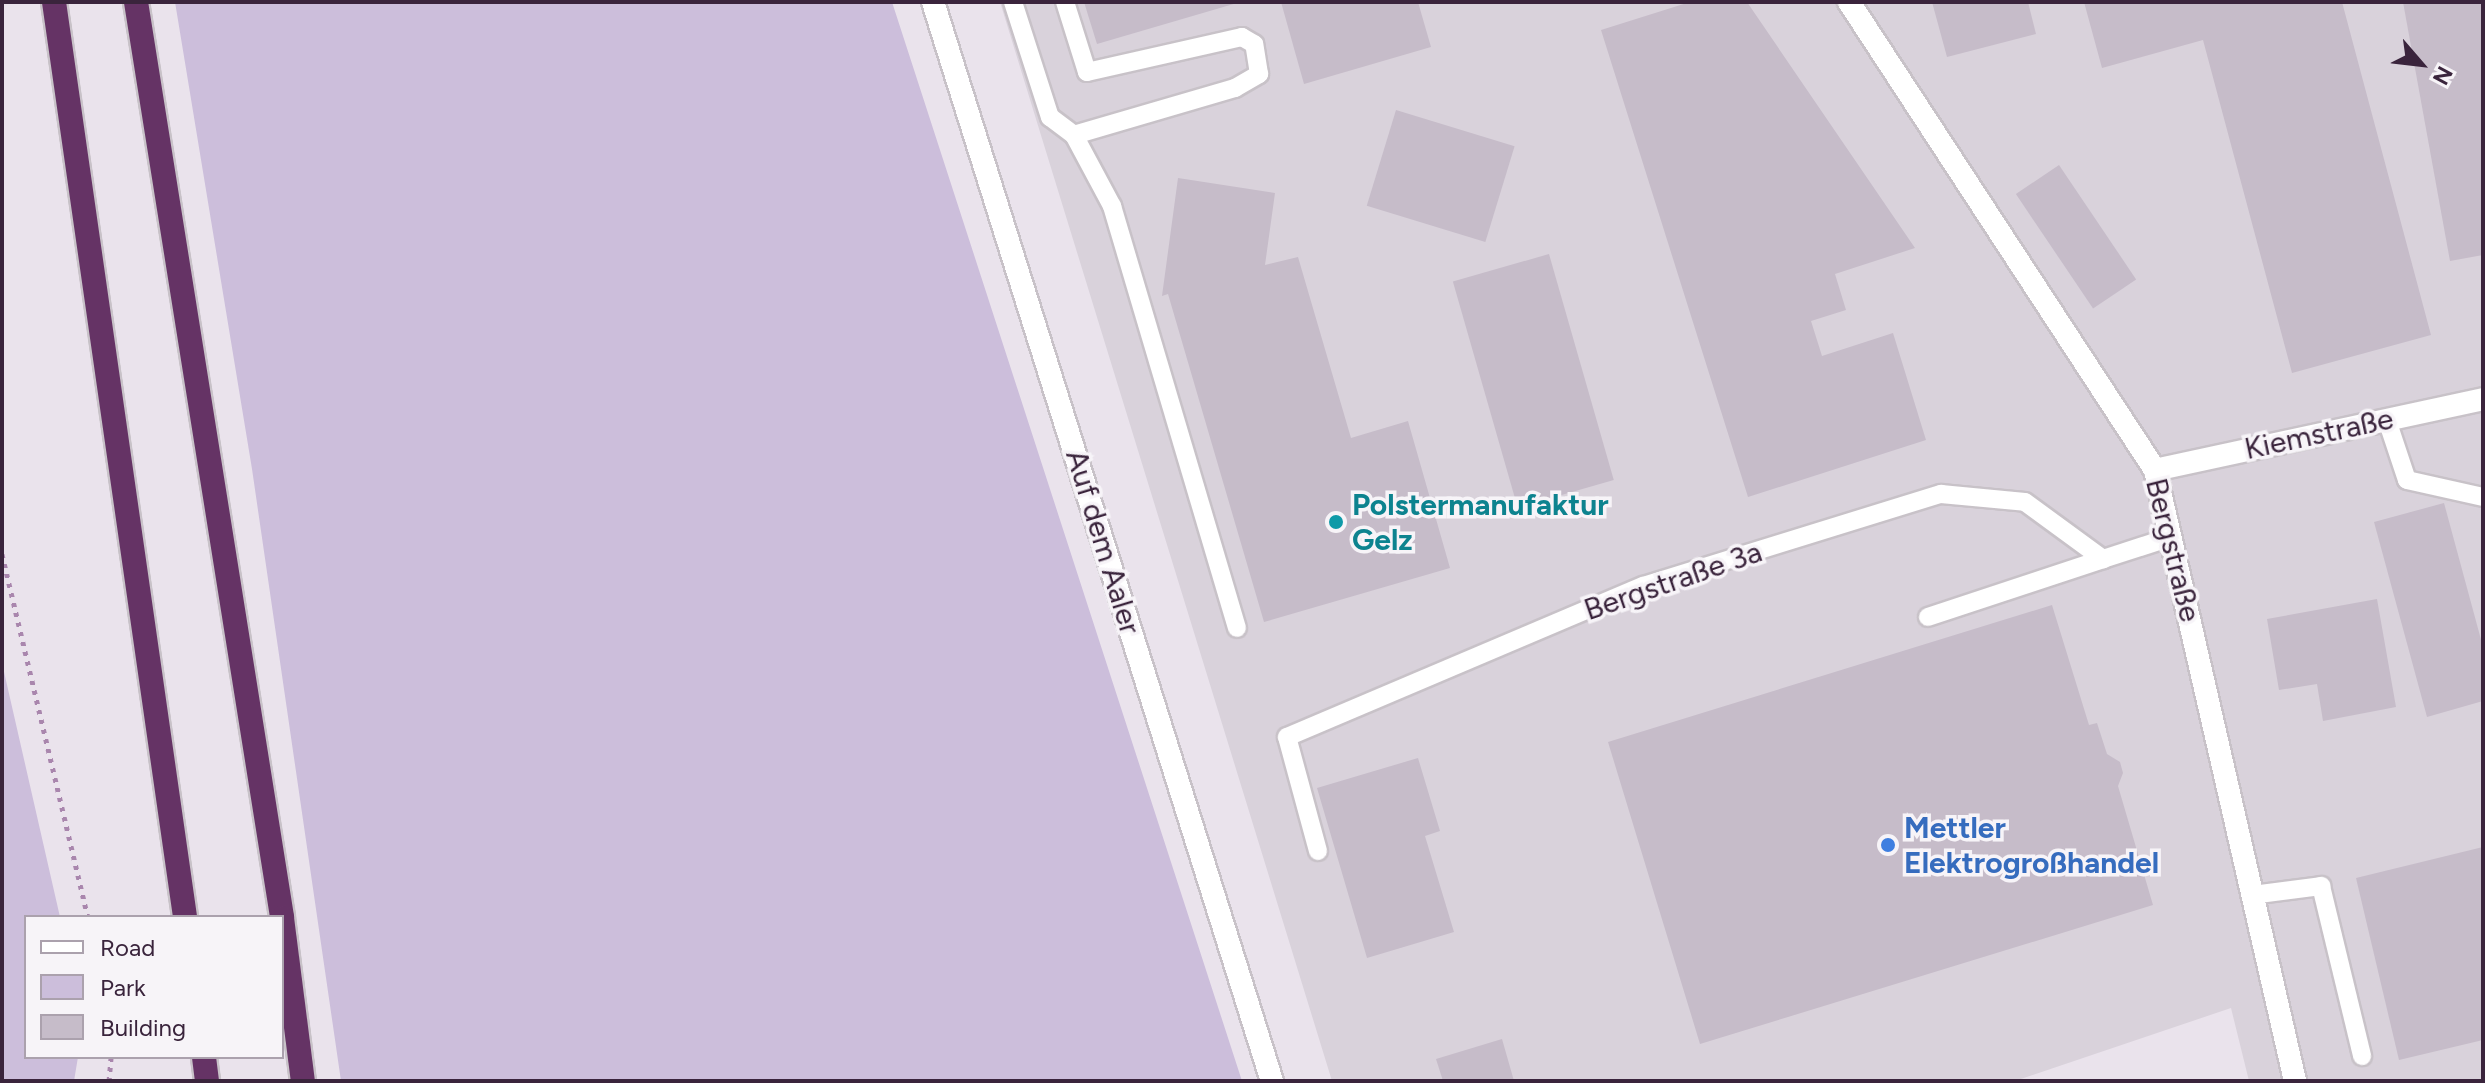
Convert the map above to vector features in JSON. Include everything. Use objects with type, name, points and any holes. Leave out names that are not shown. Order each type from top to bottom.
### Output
[{"type":"highway","points":[[54,2],[185,915]]},
{"type":"highway","points":[[136,2],[282,915]]},
{"type":"highway","points":[[284,934],[303,1081]]},
{"type":"highway","points":[[204,1059],[207,1081]]},
{"type":"street","name":"Auf dem Aaler","points":[[933,2],[1272,1081]]},
{"type":"street","name":"Bergstraße","points":[[1849,2],[2155,470],[2295,1081]]},
{"type":"street","name":"Kiemstraße","points":[[2155,470],[2483,399]]},
{"type":"lane","points":[[1013,2],[1050,117],[1074,135],[1112,206],[1237,628]]},
{"type":"lane","points":[[1065,2],[1087,72],[1242,37],[1254,44],[1260,61],[1255,81],[1135,120],[1074,135]]},
{"type":"lane","points":[[2387,420],[2407,480],[2483,497]]},
{"type":"lane","name":"Bergstraße 3a","points":[[1318,851],[1287,737],[1643,586],[1941,494],[2025,502],[2103,559]]},
{"type":"lane","points":[[1928,617],[2171,537]]},
{"type":"lane","points":[[2252,895],[2321,886],[2362,1056]]},
{"type":"path","points":[[2,554],[88,915]]},
{"type":"path","points":[[109,1081],[111,1059]]},
{"type":"shaded area","points":[[1000,2],[2483,2],[2483,1081],[2249,1081],[2231,1008],[2015,1081],[1332,1081]]},
{"type":"green space","points":[[175,2],[892,2],[1242,1081],[341,1081],[252,469]]},
{"type":"green space","points":[[2,663],[60,915],[24,915],[24,1059],[78,1059],[74,1081],[2,1081]]},
{"type":"building","points":[[1084,2],[1237,2],[1237,3],[1097,44]]},
{"type":"building","points":[[1281,2],[1418,2],[1431,47],[1304,84]]},
{"type":"building","points":[[1690,2],[1747,2],[1915,248],[1835,274],[1846,310],[1811,321],[1822,356],[1893,333],[1926,440],[1748,497],[1601,30]]},
{"type":"building","points":[[1932,2],[2028,2],[2036,34],[1947,57]]},
{"type":"building","points":[[2084,2],[2342,2],[2431,335],[2292,373],[2203,40],[2102,68]]},
{"type":"building","points":[[2403,2],[2483,2],[2483,255],[2450,261]]},
{"type":"building","points":[[1396,110],[1515,146],[1485,242],[1367,206]]},
{"type":"building","points":[[2059,165],[2136,279],[2093,308],[2016,194]]},
{"type":"building","points":[[1178,178],[1275,193],[1265,265],[1298,257],[1351,438],[1408,421],[1450,568],[1264,622],[1168,294],[1162,296]]},
{"type":"building","points":[[1549,254],[1614,480],[1518,507],[1453,282]]},
{"type":"building","points":[[2444,503],[2483,647],[2483,701],[2427,717],[2374,522]]},
{"type":"building","points":[[2377,599],[2396,707],[2323,721],[2317,684],[2279,690],[2267,619]]},
{"type":"building","name":"Mettler Elektrogroßhandel","points":[[2052,605],[2089,725],[2097,723],[2107,754],[2120,762],[2123,773],[2118,786],[2153,905],[1700,1044],[1608,742]]},
{"type":"building","points":[[1418,758],[1440,831],[1425,836],[1454,932],[1367,958],[1317,788]]},
{"type":"building","points":[[2483,847],[2483,1040],[2399,1060],[2356,878]]},
{"type":"building","points":[[1502,1039],[1514,1081],[1443,1081],[1436,1059]]},
{"type":"place","name":"Polstermanufaktur Gelz","points":[[1336,522]]},
{"type":"place","name":"Mettler Elektrogroßhandel","points":[[1888,845]]}]
